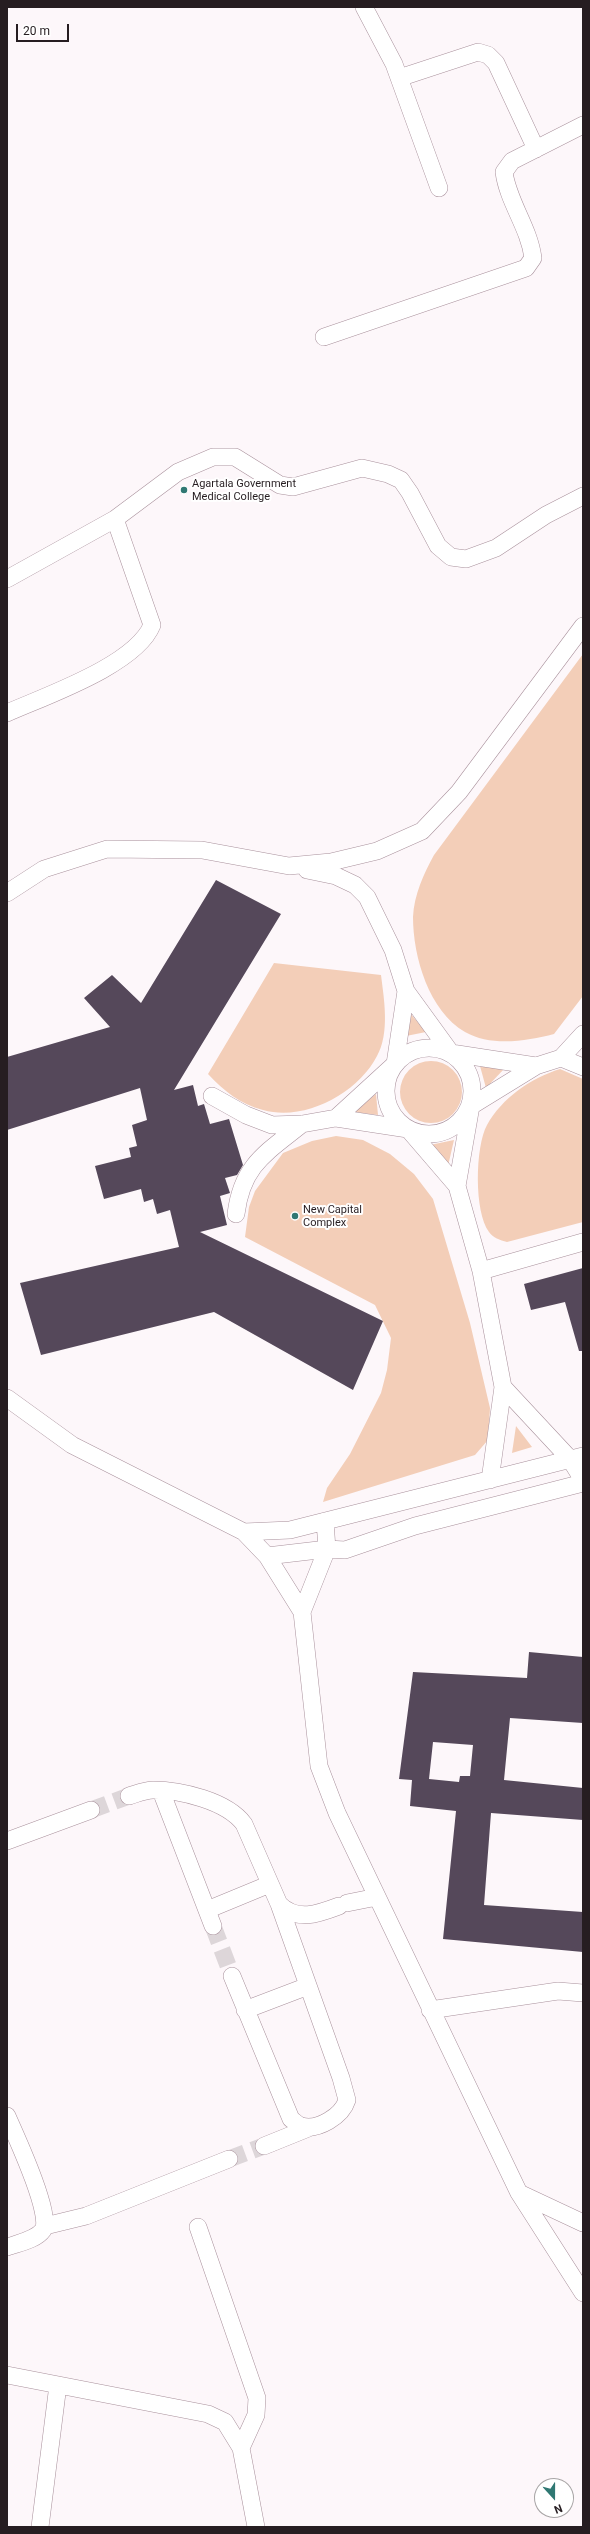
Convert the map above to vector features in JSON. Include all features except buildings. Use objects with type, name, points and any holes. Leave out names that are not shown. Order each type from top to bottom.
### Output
[{"type":"street","points":[[364,7],[388,50],[439,188]]},
{"type":"street","points":[[399,78],[478,52],[488,55],[496,63],[536,149]]},
{"type":"street","points":[[324,337],[526,268],[533,258],[531,243],[506,186],[504,172],[512,161],[583,125]]},
{"type":"street","points":[[7,579],[115,519],[178,472],[213,457],[235,457],[280,484],[293,487],[362,468],[388,474],[401,480],[410,493],[438,546],[451,557],[466,559],[496,548],[546,515],[583,496]]},
{"type":"street","points":[[7,713],[95,673],[131,652],[148,635],[152,625],[115,519]]},
{"type":"street","points":[[289,866],[331,862],[377,852],[422,831],[460,792],[583,626]]},
{"type":"street","points":[[7,893],[44,869],[108,849],[202,850],[336,876],[355,885],[367,898],[393,950],[406,991],[451,1053],[463,1063],[470,1076],[473,1090],[457,1186],[480,1271],[503,1387],[490,1480]]},
{"type":"street","points":[[406,991],[395,1064],[388,1077],[385,1092],[392,1113],[408,1129],[457,1186]]},
{"type":"street","points":[[212,1096],[246,1115],[272,1125],[302,1124],[336,1118],[408,1129],[422,1134],[437,1134],[452,1129],[463,1119],[471,1106],[536,1066],[561,1058],[583,1034]]},
{"type":"street","points":[[336,1118],[407,1054],[421,1048],[436,1048],[451,1053],[536,1066]]},
{"type":"street","points":[[561,1058],[583,1067]]},
{"type":"street","points":[[236,1214],[239,1192],[256,1160],[302,1124]]},
{"type":"street","points":[[480,1271],[583,1242]]},
{"type":"street","points":[[503,1387],[576,1457],[583,1480]]},
{"type":"street","points":[[7,1398],[72,1445],[244,1532],[267,1556],[302,1612],[319,1766],[337,1813],[430,2010],[519,2193],[583,2293]]},
{"type":"street","points":[[244,1532],[290,1530],[576,1457]]},
{"type":"street","points":[[267,1556],[327,1549],[345,1550],[415,1526],[583,1483]]},
{"type":"street","points":[[302,1612],[327,1549],[325,1521]]},
{"type":"street","points":[[129,1796],[151,1790],[161,1791],[200,1799],[237,1815],[244,1824],[279,1904],[347,2100],[341,2113],[312,2127],[264,2146]]},
{"type":"street","points":[[161,1791],[210,1918],[270,1884]]},
{"type":"street","points":[[7,1841],[91,1810]]},
{"type":"street","points":[[279,1904],[292,1914],[298,1915],[321,1912],[377,1897]]},
{"type":"street","points":[[232,1976],[291,2119],[300,2126],[312,2127]]},
{"type":"street","points":[[245,2010],[308,1986]]},
{"type":"street","points":[[430,2010],[558,1991],[583,1993]]},
{"type":"street","points":[[7,2116],[47,2219],[43,2230],[34,2237],[7,2247]]},
{"type":"street","points":[[44,2226],[86,2216],[228,2160]]},
{"type":"street","points":[[519,2193],[583,2222]]},
{"type":"street","points":[[198,2227],[257,2398],[256,2415],[241,2448]]},
{"type":"street","points":[[7,2375],[208,2414],[225,2422],[241,2448],[256,2527]]},
{"type":"street","points":[[40,2527],[58,2385]]},
{"type":"shaded area","points":[[583,654],[583,996],[554,1034],[521,1040],[486,1040],[465,1032],[452,1023],[433,997],[426,982],[416,949],[414,933],[413,917],[417,892],[434,855]]},
{"type":"shaded area","points":[[274,963],[381,975],[385,1027],[384,1037],[377,1056],[357,1082],[344,1093],[313,1108],[296,1112],[279,1113],[263,1110],[247,1104],[226,1091],[208,1074]]},
{"type":"shaded area","points":[[410,1013],[426,1032],[406,1036]]},
{"type":"shaded area","points":[[425,1061],[437,1061],[453,1070],[460,1080],[462,1092],[460,1104],[453,1114],[437,1123],[425,1123],[414,1118],[405,1109],[400,1098],[400,1086],[405,1075],[414,1066]]},
{"type":"shaded area","points":[[480,1066],[504,1069],[486,1088]]},
{"type":"shaded area","points":[[560,1069],[583,1079],[583,1222],[507,1242],[495,1237],[489,1232],[484,1223],[481,1210],[478,1163],[483,1135],[493,1115],[518,1090],[538,1078]]},
{"type":"shaded area","points":[[376,1094],[378,1115],[354,1112]]},
{"type":"shaded area","points":[[336,1136],[363,1140],[390,1154],[414,1174],[433,1199],[470,1323],[490,1408],[488,1440],[475,1455],[323,1502],[327,1488],[350,1454],[381,1393],[387,1370],[391,1338],[375,1305],[245,1237],[249,1207],[255,1191],[283,1153],[312,1141]]},
{"type":"shaded area","points":[[454,1140],[448,1166],[430,1145]]},
{"type":"shaded area","points":[[516,1426],[532,1447],[512,1453]]},
{"type":"tunnel","points":[[91,1810],[129,1796]]},
{"type":"tunnel","points":[[213,1926],[232,1976]]},
{"type":"tunnel","points":[[229,2159],[264,2146]]},
{"type":"place","name":"Agartala Government Medical College","points":[[184,490]]},
{"type":"place","name":"New Capital Complex","points":[[295,1216]]}]
